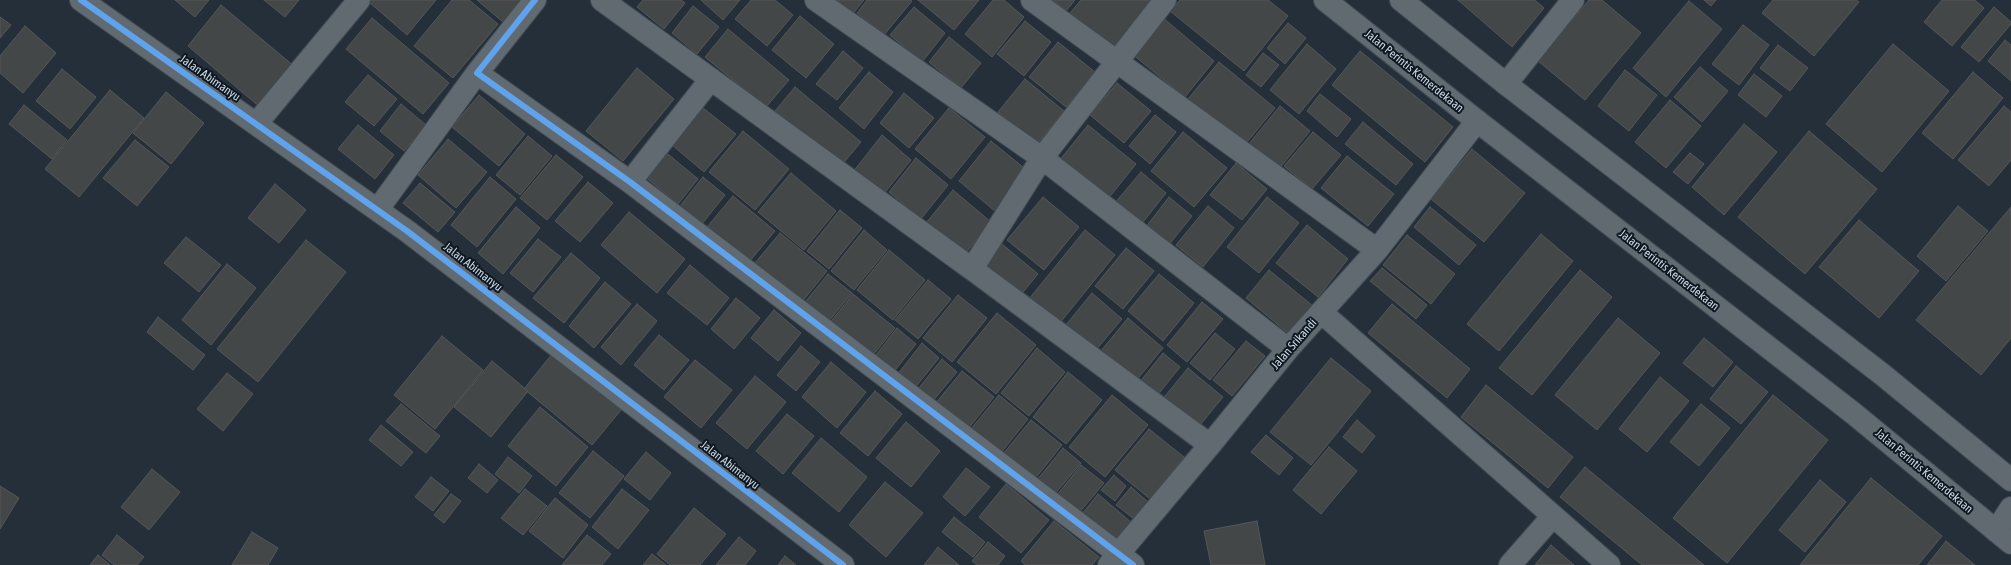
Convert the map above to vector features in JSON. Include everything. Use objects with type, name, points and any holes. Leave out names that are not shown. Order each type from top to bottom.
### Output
[{"type":"street","name":"Jalan Abimanyu","points":[[81,0],[378,209],[843,565]]},
{"type":"street","points":[[256,124],[359,0]]},
{"type":"street","points":[[378,209],[477,73],[535,0]]},
{"type":"street","points":[[602,0],[972,269],[1210,445]]},
{"type":"street","points":[[816,0],[1042,158],[1288,349]]},
{"type":"street","points":[[1032,0],[1377,250]]},
{"type":"street","points":[[972,269],[1042,158],[1165,0]]},
{"type":"street","name":"Jalan Perintis Kemerdekaan","points":[[1325,0],[1477,121],[1853,413],[2004,537]]},
{"type":"street","points":[[1402,0],[1506,84],[1883,375],[2011,479]]},
{"type":"street","points":[[1506,84],[1573,0]]},
{"type":"street","points":[[477,73],[630,182],[1120,561]]},
{"type":"street","points":[[630,182],[711,79]]},
{"type":"street","name":"Jalan Srikandi","points":[[1120,561],[1210,445],[1288,349],[1377,250],[1477,121]]},
{"type":"street","points":[[1322,312],[1608,565]]},
{"type":"street","points":[[2004,537],[2011,508]]},
{"type":"street","points":[[1510,565],[1553,516]]},
{"type":"building","points":[[175,0],[209,0],[195,17]]},
{"type":"building","points":[[264,0],[299,0],[285,17]]},
{"type":"building","points":[[371,0],[436,0],[407,35],[369,2]]},
{"type":"building","points":[[452,0],[469,0],[498,24],[453,78],[414,46]]},
{"type":"building","points":[[477,0],[521,0],[503,22]]},
{"type":"building","points":[[643,0],[681,0],[685,3],[664,29],[637,7]]},
{"type":"building","points":[[701,0],[740,0],[723,20]]},
{"type":"building","points":[[751,0],[775,0],[793,15],[767,46],[735,19]]},
{"type":"building","points":[[831,0],[864,0],[851,16]]},
{"type":"building","points":[[867,0],[912,1],[884,35],[857,13]]},
{"type":"building","points":[[918,0],[979,0],[954,30]]},
{"type":"building","points":[[993,0],[1004,0],[1024,17],[992,57],[965,34]]},
{"type":"building","points":[[1053,0],[1075,0],[1066,11]]},
{"type":"building","points":[[1081,0],[1149,0],[1155,5],[1117,51],[1070,13]]},
{"type":"building","points":[[1180,0],[1268,0],[1288,16],[1244,71],[1170,11]]},
{"type":"building","points":[[1458,0],[1535,0],[1544,8],[1512,47]]},
{"type":"building","points":[[1589,0],[1602,0],[1641,33],[1585,100],[1538,61]]},
{"type":"building","points":[[1704,0],[1716,0],[1711,6]]},
{"type":"building","points":[[1773,0],[1856,0],[1859,2],[1814,56],[1762,13]]},
{"type":"building","points":[[1942,0],[1975,0],[1984,8],[1952,46],[1924,22]]},
{"type":"building","points":[[1689,1],[1722,29],[1666,97],[1633,68]]},
{"type":"building","points":[[221,5],[295,67],[261,108],[188,46]]},
{"type":"building","points":[[693,6],[719,27],[697,54],[672,33]]},
{"type":"building","points":[[914,7],[945,33],[922,62],[890,35]]},
{"type":"building","points":[[1994,7],[2011,22],[2011,24],[1979,62],[1961,47]]},
{"type":"building","points":[[800,16],[834,44],[806,78],[772,50]]},
{"type":"building","points":[[0,17],[11,25],[0,38]]},
{"type":"building","points":[[1162,17],[1214,61],[1185,97],[1132,54]]},
{"type":"building","points":[[372,18],[449,83],[423,114],[346,49]]},
{"type":"building","points":[[1025,21],[1051,42],[1024,76],[997,54]]},
{"type":"building","points":[[1288,23],[1306,38],[1285,64],[1267,48]]},
{"type":"building","points":[[1743,25],[1769,45],[1739,85],[1712,64]]},
{"type":"building","points":[[25,26],[56,53],[23,93],[0,73],[0,56]]},
{"type":"building","points":[[728,29],[789,80],[766,107],[705,57]]},
{"type":"building","points":[[949,37],[981,63],[961,88],[929,62]]},
{"type":"building","points":[[2005,40],[2011,45],[2011,81],[1988,61]]},
{"type":"building","points":[[1058,42],[1095,72],[1066,107],[1029,77]]},
{"type":"building","points":[[1307,44],[1336,69],[1299,114],[1270,90]]},
{"type":"building","points":[[1893,44],[1949,91],[1882,172],[1826,124]]},
{"type":"building","points":[[1778,45],[1808,68],[1790,91],[1760,68]]},
{"type":"building","points":[[843,51],[863,68],[837,100],[816,84]]},
{"type":"building","points":[[1360,51],[1453,127],[1425,162],[1332,85]]},
{"type":"building","points":[[1263,53],[1279,65],[1261,87],[1246,75]]},
{"type":"building","points":[[1219,62],[1275,108],[1243,147],[1187,100]]},
{"type":"building","points":[[1700,67],[1728,91],[1702,122],[1674,97]]},
{"type":"building","points":[[637,68],[674,99],[623,161],[586,131]]},
{"type":"building","points":[[62,69],[96,97],[70,129],[36,101]]},
{"type":"building","points":[[1625,70],[1657,95],[1629,131],[1598,106]]},
{"type":"building","points":[[869,72],[893,92],[864,129],[839,108]]},
{"type":"building","points":[[1973,72],[2003,98],[1953,159],[1922,133]]},
{"type":"building","points":[[1754,74],[1782,96],[1766,117],[1738,95]]},
{"type":"building","points":[[368,75],[397,99],[374,126],[345,102]]},
{"type":"building","points":[[1025,79],[1064,111],[1037,144],[998,112]]},
{"type":"building","points":[[1117,83],[1151,111],[1124,143],[1090,115]]},
{"type":"building","points":[[795,87],[861,142],[841,166],[775,111]]},
{"type":"building","points":[[110,90],[144,118],[79,197],[45,169]]},
{"type":"building","points":[[166,92],[204,123],[171,164],[133,133]]},
{"type":"building","points":[[904,93],[934,118],[909,148],[880,123]]},
{"type":"building","points":[[1320,94],[1351,119],[1337,137],[1307,111]]},
{"type":"building","points":[[479,95],[525,134],[499,166],[452,127]]},
{"type":"building","points":[[1670,100],[1701,126],[1666,168],[1635,142]]},
{"type":"building","points":[[401,104],[426,125],[404,151],[380,131]]},
{"type":"building","points":[[24,105],[67,140],[52,159],[9,124]]},
{"type":"building","points":[[1280,106],[1310,131],[1278,170],[1248,145]]},
{"type":"building","points":[[2004,106],[2011,112],[2011,160],[1989,186],[1958,160]]},
{"type":"building","points":[[703,108],[736,134],[704,172],[672,145]]},
{"type":"building","points":[[949,108],[985,137],[951,179],[915,149]]},
{"type":"building","points":[[1155,115],[1176,132],[1150,164],[1129,146]]},
{"type":"building","points":[[1363,122],[1413,164],[1396,185],[1345,144]]},
{"type":"building","points":[[1744,124],[1777,152],[1724,215],[1692,187]]},
{"type":"building","points":[[358,125],[394,155],[375,179],[338,149]]},
{"type":"building","points":[[1088,125],[1136,164],[1107,200],[1059,161]]},
{"type":"building","points":[[743,131],[789,169],[755,210],[709,172]]},
{"type":"building","points":[[1809,131],[1877,189],[1805,274],[1738,217]]},
{"type":"building","points":[[1183,132],[1227,168],[1194,207],[1151,171]]},
{"type":"building","points":[[1313,132],[1341,155],[1312,189],[1284,166]]},
{"type":"building","points":[[882,135],[911,160],[882,196],[853,172]]},
{"type":"building","points":[[528,136],[552,156],[520,195],[496,175]]},
{"type":"building","points":[[448,139],[487,172],[456,208],[418,175]]},
{"type":"building","points":[[135,140],[169,167],[137,206],[103,178]]},
{"type":"building","points":[[991,141],[1029,172],[996,212],[959,181]]},
{"type":"building","points":[[1472,149],[1525,193],[1484,242],[1431,199]]},
{"type":"building","points":[[663,150],[698,179],[678,204],[643,175]]},
{"type":"building","points":[[1690,153],[1704,164],[1688,184],[1673,172]]},
{"type":"building","points":[[556,155],[583,177],[547,220],[520,198]]},
{"type":"building","points":[[1347,156],[1394,194],[1368,226],[1321,188]]},
{"type":"building","points":[[916,158],[948,185],[921,219],[889,192]]},
{"type":"building","points":[[1236,163],[1267,189],[1242,220],[1210,195]]},
{"type":"building","points":[[1141,172],[1166,193],[1140,226],[1114,204]]},
{"type":"building","points":[[791,173],[836,211],[804,250],[758,212]]},
{"type":"building","points":[[490,177],[516,199],[477,247],[451,225]]},
{"type":"building","points":[[703,177],[725,195],[698,229],[676,211]]},
{"type":"building","points":[[588,182],[613,203],[580,242],[555,221]]},
{"type":"building","points":[[420,183],[455,212],[438,232],[403,203]]},
{"type":"building","points":[[275,184],[306,210],[279,243],[248,218]]},
{"type":"building","points":[[953,190],[991,222],[964,255],[926,223]]},
{"type":"building","points":[[733,196],[775,231],[744,268],[702,233]]},
{"type":"building","points":[[1043,197],[1079,227],[1044,270],[1007,240]]},
{"type":"building","points":[[1169,197],[1192,216],[1168,246],[1145,228]]},
{"type":"building","points":[[1267,197],[1299,223],[1259,273],[1227,247]]},
{"type":"building","points":[[1208,206],[1234,228],[1203,267],[1176,245]]},
{"type":"building","points":[[1958,206],[1988,231],[1946,281],[1917,256]]},
{"type":"building","points":[[516,207],[540,228],[503,274],[478,253]]},
{"type":"building","points":[[1430,207],[1476,245],[1459,265],[1414,227]]},
{"type":"building","points":[[2011,207],[2011,338],[1981,375],[1916,320]]},
{"type":"building","points":[[840,210],[862,228],[829,269],[807,251]]},
{"type":"building","points":[[629,212],[685,259],[657,293],[601,245]]},
{"type":"building","points":[[1859,220],[1919,271],[1879,318],[1819,267]]},
{"type":"building","points":[[1307,225],[1348,259],[1318,297],[1276,263]]},
{"type":"building","points":[[864,230],[887,250],[854,290],[831,271]]},
{"type":"building","points":[[1085,230],[1115,255],[1059,324],[1029,299]]},
{"type":"building","points":[[780,233],[827,271],[797,308],[750,269]]},
{"type":"building","points":[[1541,234],[1573,261],[1499,351],[1467,324]]},
{"type":"building","points":[[1407,235],[1455,274],[1431,304],[1383,265]]},
{"type":"building","points":[[186,237],[221,265],[199,292],[164,263]]},
{"type":"building","points":[[538,239],[561,257],[533,292],[510,273]]},
{"type":"building","points":[[306,240],[346,272],[258,382],[217,349]]},
{"type":"building","points":[[1002,244],[1038,274],[1019,297],[983,268]]},
{"type":"building","points":[[1126,248],[1154,271],[1123,309],[1095,286]]},
{"type":"building","points":[[889,250],[925,280],[893,320],[857,290]]},
{"type":"building","points":[[571,253],[600,278],[564,323],[533,298]]},
{"type":"building","points":[[227,264],[256,288],[211,345],[182,320]]},
{"type":"building","points":[[690,265],[729,298],[707,325],[667,293]]},
{"type":"building","points":[[1382,268],[1427,305],[1416,319],[1370,281]]},
{"type":"building","points":[[1269,270],[1313,306],[1289,334],[1246,298]]},
{"type":"building","points":[[1580,270],[1612,297],[1532,395],[1499,368]]},
{"type":"building","points":[[828,274],[852,293],[824,327],[801,307]]},
{"type":"building","points":[[1159,274],[1194,303],[1163,341],[1128,311]]},
{"type":"building","points":[[928,280],[951,299],[918,339],[895,320]]},
{"type":"building","points":[[605,282],[631,304],[594,348],[569,326]]},
{"type":"building","points":[[1092,293],[1122,319],[1095,351],[1065,326]]},
{"type":"building","points":[[853,294],[895,328],[869,360],[828,325]]},
{"type":"building","points":[[958,295],[987,318],[952,362],[923,338]]},
{"type":"building","points":[[736,298],[760,318],[734,349],[711,329]]},
{"type":"building","points":[[1202,302],[1223,319],[1187,362],[1167,345]]},
{"type":"building","points":[[637,304],[657,321],[621,365],[601,347]]},
{"type":"building","points":[[1392,304],[1470,369],[1447,398],[1368,333]]},
{"type":"building","points":[[774,310],[801,333],[778,361],[751,338]]},
{"type":"building","points":[[997,313],[1036,345],[996,394],[957,362]]},
{"type":"building","points":[[158,317],[205,355],[193,370],[147,332]]},
{"type":"building","points":[[1128,318],[1163,348],[1135,382],[1100,352]]},
{"type":"building","points":[[1618,318],[1660,353],[1597,430],[1555,395]]},
{"type":"building","points":[[897,328],[916,344],[892,374],[873,359]]},
{"type":"building","points":[[1215,333],[1235,349],[1210,380],[1190,363]]},
{"type":"building","points":[[659,335],[689,360],[664,390],[634,365]]},
{"type":"building","points":[[442,336],[483,370],[435,429],[394,395]]},
{"type":"building","points":[[1704,338],[1733,362],[1713,387],[1683,363]]},
{"type":"building","points":[[1246,341],[1265,356],[1232,396],[1213,380]]},
{"type":"building","points":[[922,343],[939,358],[914,389],[897,375]]},
{"type":"building","points":[[801,346],[820,362],[796,391],[777,375]]},
{"type":"building","points":[[1037,348],[1065,372],[1029,416],[1001,393]]},
{"type":"building","points":[[1163,353],[1180,367],[1156,397],[1139,383]]},
{"type":"building","points":[[552,354],[621,410],[592,445],[524,389]]},
{"type":"building","points":[[1331,358],[1371,391],[1311,465],[1270,432]]},
{"type":"building","points":[[942,359],[957,372],[932,402],[918,389]]},
{"type":"building","points":[[695,360],[732,390],[701,428],[664,397]]},
{"type":"building","points":[[492,361],[528,391],[491,437],[454,407]]},
{"type":"building","points":[[831,362],[866,392],[837,428],[802,397]]},
{"type":"building","points":[[1736,366],[1768,392],[1741,424],[1710,399]]},
{"type":"building","points":[[1188,368],[1223,397],[1196,430],[1161,401]]},
{"type":"building","points":[[962,371],[994,397],[967,430],[935,404]]},
{"type":"building","points":[[1068,372],[1102,400],[1066,444],[1033,417]]},
{"type":"building","points":[[227,373],[253,394],[223,431],[197,409]]},
{"type":"building","points":[[755,376],[786,402],[747,449],[716,423]]},
{"type":"building","points":[[1660,377],[1689,401],[1647,452],[1619,429]]},
{"type":"building","points":[[1486,385],[1573,457],[1548,488],[1461,417]]},
{"type":"building","points":[[875,391],[902,414],[868,456],[840,433]]},
{"type":"building","points":[[999,395],[1028,419],[1000,454],[970,430]]},
{"type":"building","points":[[1112,395],[1148,425],[1105,477],[1069,447]]},
{"type":"building","points":[[1773,395],[1828,440],[1727,563],[1673,518]]},
{"type":"building","points":[[401,404],[440,436],[426,453],[386,421]]},
{"type":"building","points":[[1701,404],[1730,428],[1699,466],[1670,442]]},
{"type":"building","points":[[540,407],[588,447],[556,486],[508,446]]},
{"type":"building","points":[[787,414],[814,436],[783,474],[756,451]]},
{"type":"building","points":[[1031,420],[1062,445],[1034,480],[1003,454]]},
{"type":"building","points":[[1357,420],[1375,436],[1362,453],[1343,437]]},
{"type":"building","points":[[906,422],[940,451],[911,487],[876,458]]},
{"type":"building","points":[[381,425],[413,452],[401,466],[369,440]]},
{"type":"building","points":[[1149,429],[1184,457],[1150,499],[1115,470]]},
{"type":"building","points":[[1266,435],[1293,458],[1279,475],[1251,452]]},
{"type":"building","points":[[821,438],[867,477],[839,512],[792,473]]},
{"type":"building","points":[[1329,447],[1357,471],[1321,514],[1293,490]]},
{"type":"building","points":[[1063,448],[1081,463],[1054,495],[1037,480]]},
{"type":"building","points":[[593,451],[624,476],[590,518],[559,493]]},
{"type":"building","points":[[646,452],[671,473],[650,500],[624,479]]},
{"type":"building","points":[[508,457],[532,476],[519,493],[495,474]]},
{"type":"building","points":[[479,464],[498,480],[487,493],[468,478]]},
{"type":"building","points":[[1081,465],[1104,483],[1079,513],[1057,495]]},
{"type":"building","points":[[1585,467],[1704,565],[1642,565],[1560,497]]},
{"type":"building","points":[[966,468],[990,487],[965,516],[943,497]]},
{"type":"building","points":[[152,469],[180,492],[149,530],[121,507]]},
{"type":"building","points":[[1114,475],[1126,486],[1115,501],[1101,490]]},
{"type":"building","points":[[431,477],[449,491],[433,511],[415,497]]},
{"type":"building","points":[[1871,478],[1942,536],[1918,565],[1800,565]]},
{"type":"building","points":[[1820,480],[1846,502],[1805,552],[1779,530]]},
{"type":"building","points":[[885,482],[923,513],[886,557],[849,525]]},
{"type":"building","points":[[1006,484],[1049,520],[1021,553],[979,517]]},
{"type":"building","points":[[0,486],[19,498],[0,529]]},
{"type":"building","points":[[1131,487],[1148,502],[1134,519],[1116,505]]},
{"type":"building","points":[[525,489],[547,506],[523,535],[501,518]]},
{"type":"building","points":[[622,489],[649,510],[618,549],[592,527]]},
{"type":"building","points":[[451,494],[461,501],[444,523],[434,515]]},
{"type":"building","points":[[1098,494],[1132,523],[1116,543],[1082,514]]},
{"type":"building","points":[[555,498],[588,525],[563,558],[529,531]]},
{"type":"building","points":[[694,508],[726,534],[700,565],[670,565],[657,554]]},
{"type":"building","points":[[954,517],[985,542],[973,557],[942,532]]},
{"type":"building","points":[[1054,521],[1099,557],[1092,565],[1025,565],[1021,561]]},
{"type":"building","points":[[1257,521],[1265,565],[1211,565],[1204,531]]},
{"type":"building","points":[[252,532],[278,548],[268,565],[232,565]]},
{"type":"building","points":[[117,535],[144,557],[137,565],[114,565],[102,555]]},
{"type":"building","points":[[587,535],[611,554],[602,565],[562,565]]},
{"type":"building","points":[[739,537],[756,551],[745,565],[716,565]]},
{"type":"building","points":[[1946,541],[1975,565],[1927,565]]},
{"type":"building","points":[[988,542],[1005,556],[998,565],[977,565],[972,561]]},
{"type":"building","points":[[1551,545],[1574,565],[1535,565]]},
{"type":"building","points":[[938,547],[959,565],[924,565]]},
{"type":"building","points":[[652,554],[666,565],[643,565]]},
{"type":"building","points":[[98,555],[110,565],[90,565]]},
{"type":"building","points":[[785,556],[796,565],[778,565]]},
{"type":"cycle path","points":[[81,0],[407,231],[843,565]]},
{"type":"cycle path","points":[[535,0],[477,73],[630,182],[1133,565]]}]
